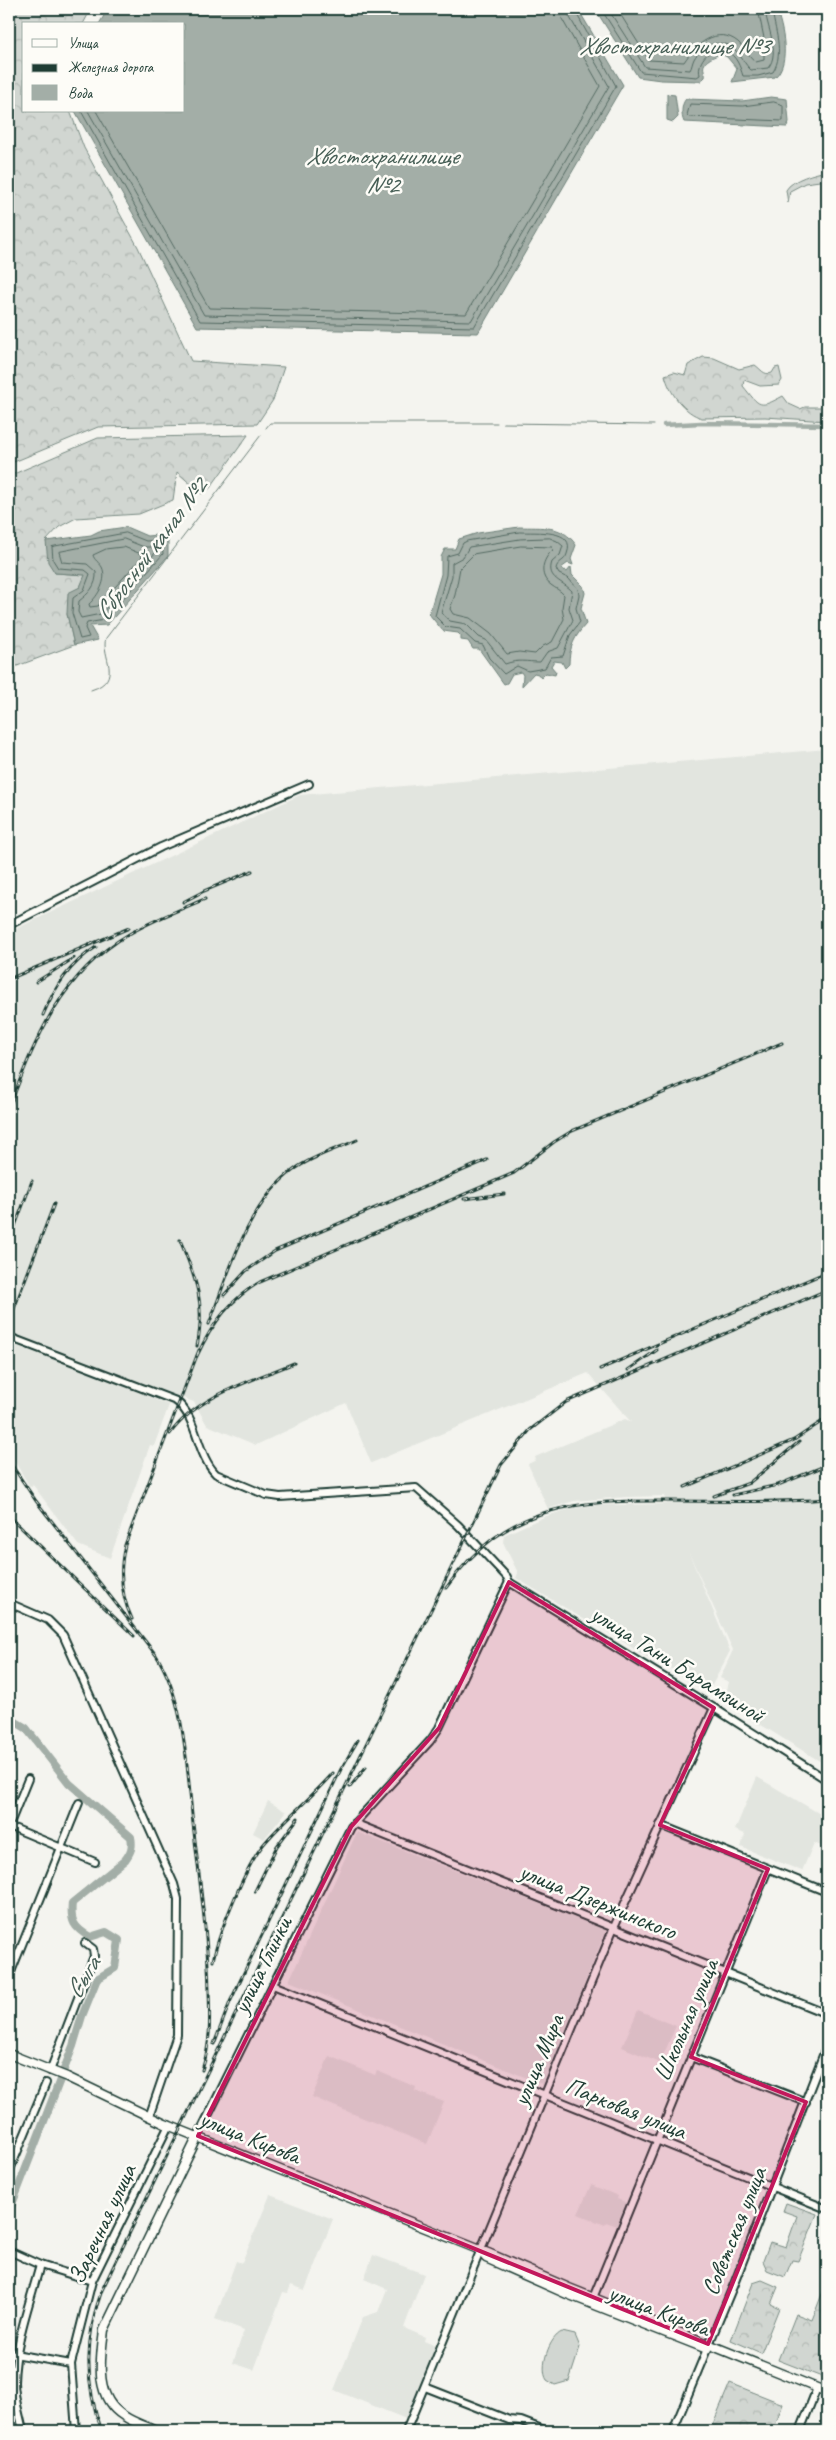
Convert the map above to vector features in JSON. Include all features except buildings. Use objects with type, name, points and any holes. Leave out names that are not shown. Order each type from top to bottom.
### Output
[{"type":"main road","name":"улица Кирова","points":[[9,2054],[67,2077],[169,2125],[480,2251],[816,2390],[827,2397]]},
{"type":"main road","name":"улица Глинки","points":[[156,2431],[124,2417],[113,2408],[102,2390],[101,2350],[104,2330],[198,2136]]},
{"type":"main road","name":"улица Кирова","points":[[480,2251],[486,2258],[567,2294],[707,2346]]},
{"type":"main road","name":"улица Кирова","points":[[816,2390],[827,2392]]},
{"type":"street","points":[[9,925],[161,847],[309,784]]},
{"type":"street","points":[[9,1337],[176,1400],[187,1415],[205,1461],[211,1469],[216,1474],[266,1495],[280,1497],[416,1488],[458,1525],[507,1577],[508,1582]]},
{"type":"street","name":"улица Тани Барамзиной","points":[[508,1582],[714,1708],[827,1780]]},
{"type":"street","name":"улица Глинки","points":[[198,2136],[335,1858],[354,1824],[435,1735],[508,1582]]},
{"type":"street","points":[[9,1603],[48,1620],[62,1634],[174,1884],[178,1908],[176,2035],[173,2051],[149,2116]]},
{"type":"street","name":"улица Мира","points":[[406,2431],[614,1927],[714,1708]]},
{"type":"street","points":[[28,1779],[9,1826],[95,1862]]},
{"type":"street","points":[[9,1977],[80,1803]]},
{"type":"street","name":"улица Дзержинского","points":[[354,1824],[827,2014]]},
{"type":"street","points":[[660,1825],[827,1892]]},
{"type":"street","name":"Школьная улица","points":[[593,2298],[768,1869]]},
{"type":"street","points":[[50,2070],[94,1956],[93,1949],[85,1943]]},
{"type":"street","name":"Парковая улица","points":[[272,1985],[827,2209]]},
{"type":"street","name":"Советская улица","points":[[673,2431],[734,2284],[827,2045]]},
{"type":"street","points":[[691,2057],[806,2102]]},
{"type":"street","points":[[9,2172],[46,2083]]},
{"type":"street","name":"Заречная улица","points":[[76,2431],[71,2364],[92,2282],[169,2125]]},
{"type":"street","points":[[9,2251],[40,2265],[92,2282]]},
{"type":"street","points":[[23,2431],[15,2390],[17,2354],[40,2265]]},
{"type":"street","points":[[9,2353],[71,2364]]},
{"type":"street","points":[[425,2387],[509,2420],[521,2421],[548,2431]]},
{"type":"street","points":[[800,2431],[816,2390]]},
{"type":"highlighted area","points":[[509,1582],[714,1708],[660,1825],[768,1869],[691,2057],[806,2102],[708,2344],[198,2136],[351,1827],[439,1728]]},
{"type":"shaded area","points":[[827,749],[827,1762],[821,1762],[724,1702],[729,1682],[720,1678],[733,1650],[688,1551],[730,1651],[708,1693],[656,1659],[654,1662],[592,1621],[590,1623],[516,1578],[518,1573],[503,1542],[504,1535],[544,1517],[568,1509],[597,1505],[667,1504],[664,1496],[626,1497],[574,1501],[548,1509],[528,1464],[536,1460],[535,1457],[625,1419],[631,1422],[588,1373],[371,1463],[346,1403],[256,1445],[207,1425],[194,1402],[9,1335],[9,932],[300,795]]},
{"type":"shaded area","points":[[14,1345],[90,1372],[169,1405],[154,1446],[150,1445],[110,1558],[78,1545],[33,1485],[30,1487],[9,1452],[9,1360]]},
{"type":"shaded area","points":[[757,1777],[827,1818],[827,1832],[821,1846],[814,1843],[802,1871],[741,1847],[745,1834],[735,1830]]},
{"type":"shaded area","points":[[268,1801],[286,1812],[264,1839],[253,1833]]},
{"type":"shaded area","points":[[357,1832],[606,1930],[544,2085],[289,1981]]},
{"type":"shaded area","points":[[638,2010],[676,2026],[660,2063],[622,2047]]},
{"type":"shaded area","points":[[329,2056],[375,2075],[377,2071],[416,2087],[415,2091],[444,2102],[427,2144],[312,2097]]},
{"type":"shaded area","points":[[591,2185],[618,2196],[617,2199],[627,2203],[617,2226],[606,2222],[605,2225],[578,2214]]},
{"type":"shaded area","points":[[270,2195],[333,2219],[305,2290],[291,2285],[288,2293],[283,2292],[254,2370],[233,2363],[244,2330],[215,2319],[236,2261],[242,2263]]},
{"type":"shaded area","points":[[373,2255],[424,2274],[404,2328],[425,2337],[424,2341],[436,2346],[406,2419],[334,2390],[363,2317],[378,2312],[387,2289],[364,2279]]},
{"type":"green space","points":[[11,9],[91,9],[84,22],[22,22],[22,112],[70,112],[84,148],[138,247],[191,361],[284,367],[273,400],[257,424],[98,427],[9,464],[9,14]]},
{"type":"green space","points":[[827,171],[827,180],[805,183],[790,191],[788,203],[786,190],[789,186],[805,177]]},
{"type":"green space","points":[[703,357],[714,358],[739,369],[755,365],[767,374],[772,373],[775,368],[779,367],[782,380],[779,385],[760,386],[744,380],[743,386],[760,404],[769,403],[783,396],[789,404],[800,409],[805,407],[827,407],[827,421],[765,417],[702,418],[689,412],[674,395],[665,375],[674,372],[685,375],[688,365]]},
{"type":"green space","points":[[248,435],[210,488],[202,494],[177,472],[173,500],[139,514],[76,518],[59,527],[46,541],[55,573],[86,575],[67,614],[74,645],[9,669],[9,476],[98,438]]},
{"type":"green space","points":[[786,2203],[817,2214],[798,2261],[792,2260],[785,2277],[767,2270],[763,2261],[770,2242],[786,2247],[797,2216],[783,2211]]},
{"type":"green space","points":[[762,2280],[778,2287],[771,2304],[779,2308],[761,2353],[731,2340],[753,2283]]},
{"type":"green space","points":[[827,2281],[827,2379],[778,2360],[796,2314],[812,2320]]},
{"type":"green space","points":[[562,2332],[575,2335],[580,2347],[569,2381],[555,2385],[547,2380],[544,2368],[549,2346],[557,2335]]},
{"type":"green space","points":[[730,2383],[783,2404],[773,2431],[710,2431]]},
{"type":"water","name":"Хвостохранилище №2","points":[[108,9],[578,9],[623,85],[478,333],[197,327],[76,112],[185,112],[185,22],[100,22]]},
{"type":"water","name":"Хвостохранилище №3","points":[[595,9],[776,9],[783,35],[783,63],[775,77],[732,82],[737,69],[727,57],[721,54],[709,59],[705,64],[705,76],[701,81],[661,80],[638,77]]},
{"type":"water","points":[[667,94],[675,95],[678,117],[673,122],[667,120]]},
{"type":"water","points":[[771,97],[787,99],[789,122],[787,127],[684,122],[683,119],[682,107],[686,99],[742,101]]},
{"type":"water","points":[[126,527],[147,536],[168,534],[168,556],[107,625],[90,626],[98,640],[74,645],[67,614],[68,593],[80,587],[85,575],[55,573],[48,562],[46,541],[91,535],[99,531]]},
{"type":"water","points":[[519,527],[558,530],[570,538],[576,545],[571,559],[573,565],[568,563],[561,568],[567,572],[571,567],[572,575],[583,586],[585,593],[581,608],[586,624],[573,642],[569,664],[565,668],[562,662],[554,661],[551,666],[556,672],[555,675],[546,673],[541,678],[538,674],[534,673],[522,686],[523,675],[521,672],[512,674],[507,683],[504,684],[479,649],[473,649],[468,641],[461,640],[461,636],[458,633],[443,631],[429,614],[441,574],[441,557],[445,549],[455,549],[459,539],[478,533]]},
{"type":"waterway","name":"Сбросной канал №2","points":[[266,428],[270,423],[497,423]]},
{"type":"waterway","name":"Сбросной канал №2","points":[[503,423],[654,425]]},
{"type":"waterway","name":"Сбросной канал №2","points":[[664,425],[701,423],[827,425]]},
{"type":"waterway","name":"Сбросной канал №2","points":[[91,690],[107,680],[109,667],[105,645],[106,638],[261,435]]},
{"type":"waterway","name":"Сыга","points":[[9,1718],[26,1728],[69,1783],[131,1837],[132,1844],[125,1860],[72,1903],[74,1923],[80,1930],[90,1937],[106,1932],[119,1940],[115,1968],[97,1979],[9,2212]]},
{"type":"railway","points":[[183,902],[252,871]]},
{"type":"railway","points":[[9,1108],[29,1057],[53,1010],[85,969],[105,950],[129,934],[205,899]]},
{"type":"railway","points":[[9,979],[129,928]]},
{"type":"railway","points":[[43,1015],[64,976],[78,961],[96,947]]},
{"type":"railway","points":[[36,982],[74,958]]},
{"type":"railway","points":[[197,1356],[222,1314],[239,1296],[260,1282],[514,1173],[554,1142],[572,1131],[782,1043]]},
{"type":"railway","points":[[209,1324],[242,1239],[252,1219],[265,1200],[279,1183],[302,1164],[357,1140]]},
{"type":"railway","points":[[224,1295],[246,1271],[275,1251],[487,1160]]},
{"type":"railway","points":[[9,1242],[32,1181]]},
{"type":"railway","points":[[464,1199],[504,1194]]},
{"type":"railway","points":[[9,1322],[54,1204]]},
{"type":"railway","points":[[180,1240],[195,1279],[200,1304],[200,1331],[197,1346]]},
{"type":"railway","points":[[600,1369],[827,1272]]},
{"type":"railway","points":[[102,2431],[92,2396],[89,2360],[92,2325],[102,2290],[501,1465],[530,1430],[566,1402],[827,1290]]},
{"type":"railway","points":[[132,1619],[125,1601],[122,1583],[125,1545],[199,1350]]},
{"type":"railway","points":[[628,1370],[657,1350]]},
{"type":"railway","points":[[170,1434],[182,1420],[210,1399],[294,1363]]},
{"type":"railway","points":[[685,1487],[794,1440],[824,1420]]},
{"type":"railway","points":[[714,1496],[749,1483],[799,1442]]},
{"type":"railway","points":[[9,1461],[36,1501],[156,1655],[174,1695],[180,1718],[187,1764],[207,1951],[209,2031],[202,2070]]},
{"type":"railway","points":[[733,1495],[778,1485],[827,1465]]},
{"type":"railway","points":[[446,1588],[469,1560],[493,1538],[519,1523],[546,1512],[605,1502],[827,1499]]},
{"type":"railway","points":[[9,1516],[134,1636]]},
{"type":"railway","points":[[214,2044],[230,2002],[341,1769],[358,1740]]},
{"type":"railway","points":[[350,1787],[366,1767]]},
{"type":"railway","points":[[213,1961],[234,1901],[256,1855],[271,1836],[333,1773]]},
{"type":"railway","points":[[255,1891],[277,1846],[298,1818]]}]
